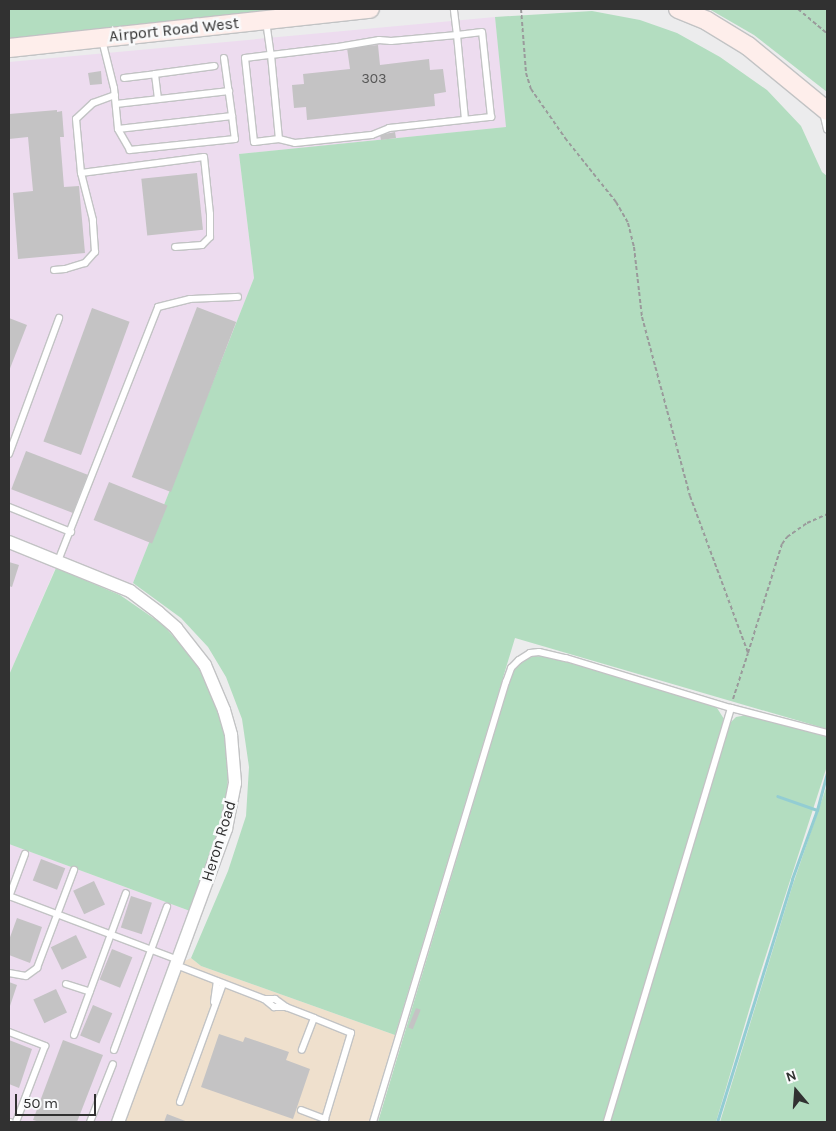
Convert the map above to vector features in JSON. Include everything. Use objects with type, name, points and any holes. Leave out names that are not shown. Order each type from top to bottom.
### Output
[{"type":"street","name":"Airport Road West","points":[[9,48],[370,9]]},
{"type":"street","points":[[678,9],[707,21],[748,46],[824,108]]},
{"type":"street","name":"Heron Road","points":[[9,542],[130,591],[159,613],[176,628],[205,665],[224,710],[231,734],[235,783],[232,804],[218,855],[118,1122]]},
{"type":"lane","points":[[454,9],[465,119]]},
{"type":"lane","points":[[266,20],[279,139]]},
{"type":"lane","points":[[482,32],[490,117],[389,128],[372,135],[295,143],[279,139],[254,142],[245,58],[379,40],[391,41],[457,34],[482,32]]},
{"type":"lane","points":[[102,38],[115,95],[118,129],[130,150],[235,139],[224,58]]},
{"type":"lane","points":[[124,78],[214,66]]},
{"type":"lane","points":[[155,74],[158,99]]},
{"type":"lane","points":[[116,104],[228,91]]},
{"type":"lane","points":[[54,270],[65,270],[86,263],[94,252],[93,220],[81,172],[76,119],[93,103],[115,95]]},
{"type":"lane","points":[[824,108],[827,130]]},
{"type":"lane","points":[[118,129],[232,116]]},
{"type":"lane","points":[[81,172],[204,157],[210,237],[202,245],[175,247]]},
{"type":"lane","points":[[58,561],[158,307],[190,299],[238,297]]},
{"type":"lane","points":[[9,454],[59,318]]},
{"type":"lane","points":[[9,507],[71,532]]},
{"type":"lane","points":[[374,1122],[506,682],[511,668],[519,660],[530,653],[539,652],[566,658],[827,733]]},
{"type":"lane","points":[[606,1122],[731,705]]},
{"type":"lane","points":[[25,854],[9,896],[151,949],[177,963],[264,999],[274,1007],[286,1007],[351,1033],[325,1119],[301,1110]]},
{"type":"lane","points":[[9,973],[26,976],[37,968],[74,870]]},
{"type":"lane","points":[[74,1035],[126,893]]},
{"type":"lane","points":[[114,1050],[167,906]]},
{"type":"lane","points":[[180,1102],[220,982]]},
{"type":"lane","points":[[66,984],[90,992]]},
{"type":"lane","points":[[302,1050],[314,1018]]},
{"type":"lane","points":[[9,1032],[45,1046],[16,1122]]},
{"type":"lane","points":[[90,1122],[113,1064]]},
{"type":"path","points":[[520,9],[526,73],[530,89],[565,138],[616,202],[628,224],[634,247],[642,317],[687,486],[709,551],[748,653]]},
{"type":"path","points":[[798,9],[827,33]]},
{"type":"path","points":[[731,705],[782,544],[787,537],[807,523],[827,514]]},
{"type":"shaded area","points":[[495,17],[507,127],[239,154],[254,278],[130,591],[58,562],[9,675],[9,62]]},
{"type":"shaded area","points":[[9,844],[195,913],[118,1122],[9,1122]]},
{"type":"shaded area","points":[[191,958],[201,966],[395,1035],[369,1122],[118,1122],[176,965]]},
{"type":"green space","points":[[9,9],[290,9],[9,39]]},
{"type":"green space","points":[[709,9],[827,9],[827,92],[754,35]]},
{"type":"green space","points":[[592,11],[640,20],[677,33],[720,57],[767,90],[801,126],[822,172],[827,176],[827,729],[515,638],[395,1035],[201,966],[191,958],[228,871],[246,816],[249,767],[242,719],[226,677],[208,647],[181,618],[133,583],[254,278],[239,154],[506,127],[495,17]]},
{"type":"green space","points":[[56,568],[120,595],[162,624],[186,650],[202,672],[213,695],[225,736],[229,770],[222,827],[190,911],[9,844],[9,675]]},
{"type":"green space","points":[[535,656],[549,657],[712,705],[717,708],[724,719],[603,1122],[378,1122],[513,671],[523,660]]},
{"type":"green space","points":[[747,715],[827,737],[827,766],[758,980],[716,1122],[608,1122],[728,725],[736,717]]},
{"type":"green space","points":[[827,785],[827,1122],[720,1122],[792,887]]},
{"type":"building","points":[[378,45],[380,65],[429,59],[430,70],[443,69],[446,92],[434,94],[435,106],[307,120],[306,107],[294,108],[292,85],[304,84],[303,74],[350,69],[347,48]]},
{"type":"building","points":[[101,71],[102,84],[90,85],[88,73]]},
{"type":"building","points":[[57,110],[57,112],[62,111],[64,137],[60,137],[64,187],[79,186],[85,253],[18,259],[13,193],[33,191],[28,137],[9,139],[9,114]]},
{"type":"building","points":[[395,132],[396,138],[381,140],[380,135]]},
{"type":"building","points":[[197,173],[203,230],[147,236],[141,179]]},
{"type":"building","points":[[197,307],[236,322],[171,492],[132,477]]},
{"type":"building","points":[[92,308],[130,322],[81,455],[43,441]]},
{"type":"building","points":[[9,318],[27,325],[9,371]]},
{"type":"building","points":[[26,451],[88,475],[73,513],[11,489]]},
{"type":"building","points":[[109,482],[167,506],[152,544],[94,520]]},
{"type":"building","points":[[9,562],[19,565],[12,587],[9,586]]},
{"type":"building","points":[[41,859],[65,868],[57,890],[33,880]]},
{"type":"building","points":[[94,881],[105,905],[84,914],[73,891]]},
{"type":"building","points":[[131,896],[152,903],[142,934],[121,927]]},
{"type":"building","points":[[17,918],[42,927],[30,963],[9,955],[9,940]]},
{"type":"building","points":[[76,935],[87,957],[62,970],[51,947]]},
{"type":"building","points":[[112,949],[132,957],[120,988],[100,980]]},
{"type":"building","points":[[9,982],[17,985],[9,1009]]},
{"type":"building","points":[[56,989],[67,1013],[44,1023],[33,1000]]},
{"type":"building","points":[[93,1005],[112,1013],[99,1044],[80,1035]]},
{"type":"building","points":[[416,1008],[421,1010],[413,1029],[408,1027]]},
{"type":"building","points":[[219,1034],[243,1042],[245,1037],[289,1052],[286,1060],[310,1069],[293,1119],[201,1087]]},
{"type":"building","points":[[9,1040],[32,1049],[19,1088],[9,1084]]},
{"type":"building","points":[[63,1040],[103,1055],[77,1122],[40,1122],[33,1120]]},
{"type":"building","points":[[167,1114],[188,1122],[164,1122]]},
{"type":"waterway","points":[[817,810],[827,773]]},
{"type":"waterway","points":[[717,1122],[792,879],[817,810],[777,796]]}]
